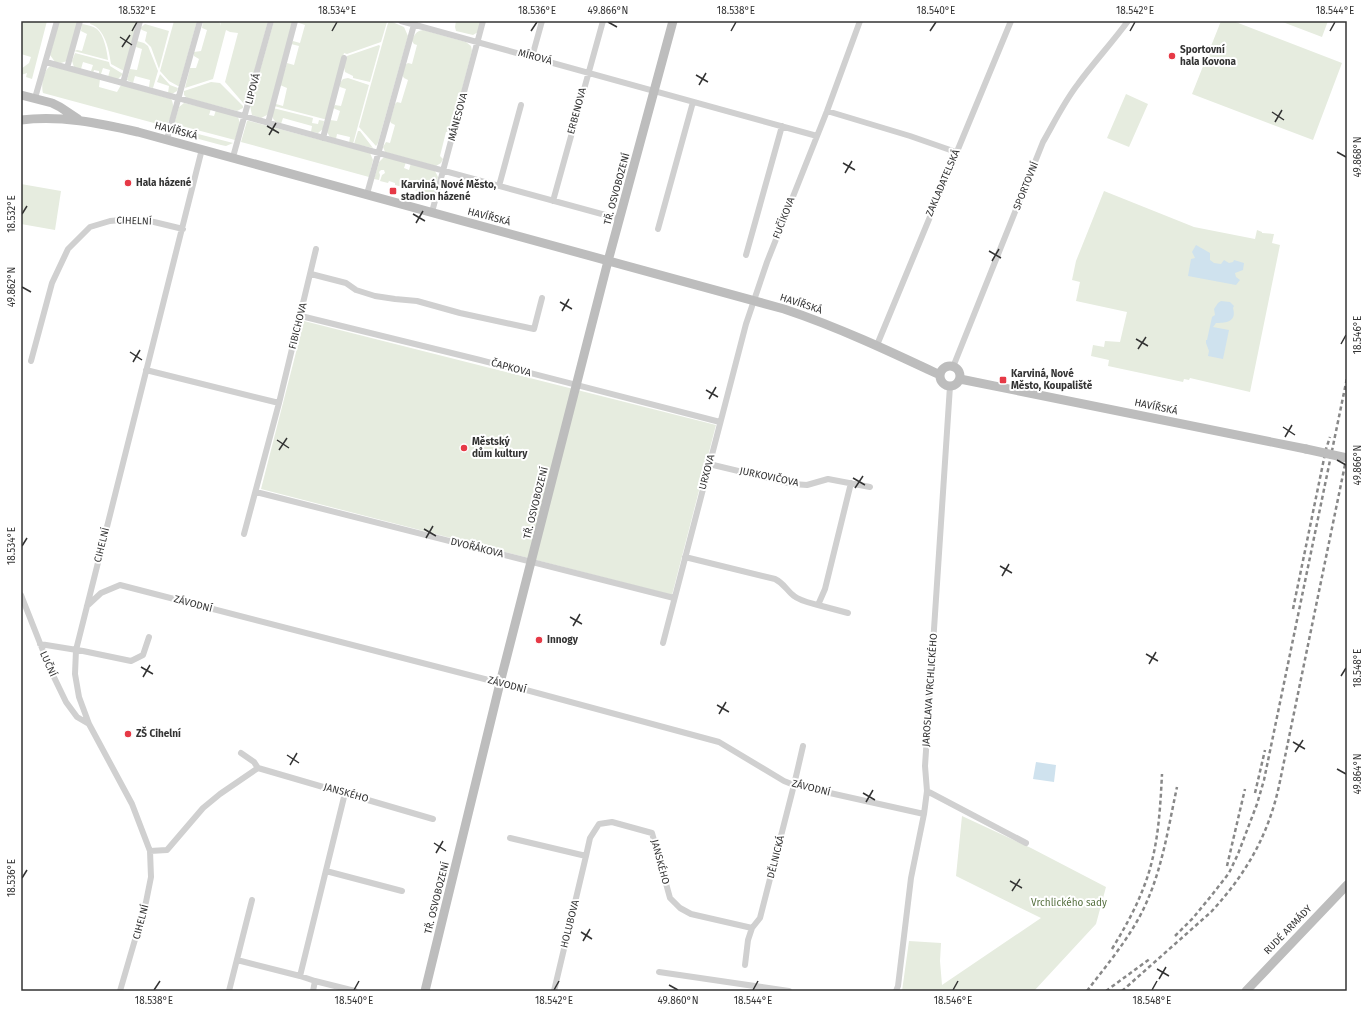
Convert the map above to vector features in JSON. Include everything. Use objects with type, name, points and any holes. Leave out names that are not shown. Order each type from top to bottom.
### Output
[{"type":"street","points":[[35,98],[57,21]]},
{"type":"street","points":[[67,68],[80,21]]},
{"type":"street","points":[[123,83],[140,21]]},
{"type":"street","points":[[167,139],[200,21]]},
{"type":"street","name":"LIPOVÁ","points":[[234,157],[271,21]]},
{"type":"street","points":[[268,123],[295,21]]},
{"type":"street","name":"MÍROVÁ","points":[[401,21],[415,23],[477,42],[655,91]]},
{"type":"street","name":"MÁNESOVA","points":[[432,212],[483,21]]},
{"type":"street","points":[[532,57],[542,21]]},
{"type":"street","name":"ERBENOVA","points":[[553,201],[603,21]]},
{"type":"street","name":"TŘ. OSVOBOZENÍ","points":[[425,991],[500,683],[608,261],[673,21]]},
{"type":"street","name":"FUČÍKOVA","points":[[754,301],[860,21]]},
{"type":"street","name":"ZAKLADATELSKÁ","points":[[877,345],[1011,21]]},
{"type":"street","name":"SPORTOVNÍ","points":[[953,366],[1043,142],[1077,84],[1128,21]]},
{"type":"street","points":[[367,194],[377,153],[415,23]]},
{"type":"street","points":[[323,138],[344,58]]},
{"type":"street","points":[[46,62],[620,219]]},
{"type":"street","points":[[655,91],[817,136]]},
{"type":"street","points":[[21,94],[60,107],[79,120]]},
{"type":"street","points":[[658,229],[693,102]]},
{"type":"street","points":[[499,186],[521,105]]},
{"type":"street","points":[[827,111],[910,136],[956,152]]},
{"type":"street","name":"HAVÍŘSKÁ","points":[[21,120],[45,118],[79,120],[167,139],[234,157],[819,320],[940,374]]},
{"type":"street","points":[[746,255],[782,126]]},
{"type":"street","name":"CIHELNÍ","points":[[120,991],[146,902],[151,877],[150,851],[132,804],[89,724],[79,697],[75,674],[76,650],[202,149]]},
{"type":"street","name":"CIHELNÍ","points":[[31,361],[52,283],[68,249],[90,227],[110,221],[132,219],[154,222],[183,229]]},
{"type":"street","name":"FIBICHOVA","points":[[244,534],[301,316],[316,249]]},
{"type":"street","points":[[311,274],[346,283],[356,290],[376,296],[395,300],[417,301],[460,313],[534,329],[542,298]]},
{"type":"street","name":"URXOVA","points":[[663,643],[746,324],[754,301]]},
{"type":"street","name":"ČAPKOVA","points":[[301,316],[720,422]]},
{"type":"street","points":[[953,366],[959,370],[960,379],[956,385],[950,386],[944,384],[940,374],[947,367],[953,366]]},
{"type":"street","points":[[146,370],[279,403]]},
{"type":"street","name":"HAVÍŘSKÁ","points":[[960,379],[1347,458]]},
{"type":"street","name":"JAROSLAVA VRCHLICKÉHO","points":[[896,991],[898,986],[910,878],[924,814],[927,791],[925,766],[950,386]]},
{"type":"street","name":"JURKOVIČOVA","points":[[709,464],[792,484],[807,485],[828,479],[870,487]]},
{"type":"street","points":[[818,605],[825,589],[851,483]]},
{"type":"street","name":"DVOŘÁKOVA","points":[[256,492],[674,598]]},
{"type":"street","points":[[685,557],[775,578],[783,583],[789,592],[796,598],[848,614]]},
{"type":"street","name":"ZÁVODNÍ","points":[[86,606],[101,593],[120,585],[500,683],[719,742],[784,781],[794,785],[924,814]]},
{"type":"street","name":"LUČNÍ","points":[[21,595],[40,644],[66,702],[77,717],[89,724]]},
{"type":"street","points":[[40,644],[131,661],[143,655],[149,637]]},
{"type":"street","name":"DĚLNICKÁ","points":[[745,965],[748,940],[752,928],[760,918],[803,746]]},
{"type":"street","points":[[150,851],[167,850],[203,808],[220,794],[258,768],[254,762],[241,753]]},
{"type":"street","name":"JANSKÉHO","points":[[258,768],[434,819]]},
{"type":"street","points":[[927,791],[1026,843]]},
{"type":"street","points":[[300,976],[346,793]]},
{"type":"street","name":"JANSKÉHO","points":[[586,856],[590,838],[599,824],[612,822],[652,833],[670,898],[680,908],[691,914],[752,928]]},
{"type":"street","points":[[510,838],[586,856]]},
{"type":"street","name":"HOLUBOVA","points":[[554,991],[586,856]]},
{"type":"street","points":[[326,871],[402,892]]},
{"type":"street","name":"RUDÉ ARMÁDY","points":[[1246,991],[1347,885]]},
{"type":"street","points":[[229,991],[252,900]]},
{"type":"street","points":[[237,960],[355,991]]},
{"type":"street","points":[[659,972],[789,991]]},
{"type":"street","points":[[313,991],[315,981]]},
{"type":"green space","points":[[21,21],[47,21],[32,79],[26,77],[27,73],[21,75],[21,69],[29,63],[31,57],[21,54]]},
{"type":"green space","points":[[59,21],[79,21],[67,61],[61,63],[55,62],[50,55]]},
{"type":"green space","points":[[91,21],[138,21],[124,71],[111,64],[109,52],[103,35],[95,26],[90,24]]},
{"type":"green space","points":[[174,21],[197,21],[179,86],[169,81],[160,71]]},
{"type":"green space","points":[[203,21],[219,21],[221,26],[220,21],[268,21],[246,103],[244,104],[225,82],[238,33],[226,30],[213,79],[185,88],[190,68],[196,68],[199,59],[194,56],[194,52],[201,51],[207,30],[202,28]]},
{"type":"green space","points":[[274,21],[294,21],[269,111],[267,115],[261,118],[252,115],[250,106]]},
{"type":"green space","points":[[297,21],[387,22],[381,42],[347,54],[344,53],[326,119],[274,106],[276,104],[283,106],[287,88],[280,85],[287,63],[294,65],[299,46],[291,44],[293,41],[300,43],[305,25]]},
{"type":"green space","points":[[390,21],[404,27],[408,36],[376,146],[359,127],[388,23]]},
{"type":"green space","points":[[456,21],[481,21],[478,32],[473,35],[456,31]]},
{"type":"green space","points":[[1221,21],[1233,21],[1342,63],[1313,140],[1192,94]]},
{"type":"green space","points":[[1280,21],[1328,21],[1322,37]]},
{"type":"green space","points":[[82,24],[94,27],[102,35],[108,60],[74,51],[82,51],[87,34],[81,31]]},
{"type":"green space","points":[[145,24],[169,31],[159,69],[151,47],[145,41],[147,32],[140,28]]},
{"type":"green space","points":[[423,30],[466,42],[471,46],[472,51],[451,131],[446,132],[440,156],[443,159],[441,163],[436,166],[385,152],[383,147],[386,142],[390,143],[395,125],[390,121],[395,104],[397,102],[401,103],[408,80],[402,75],[405,65],[408,63],[412,64],[417,45],[412,41],[419,31]]},
{"type":"green space","points":[[137,41],[148,46],[158,71],[153,88],[149,87],[150,80],[135,76],[133,83],[127,80],[130,69],[137,70],[142,49],[136,47]]},
{"type":"green space","points":[[379,45],[380,46],[370,82],[353,78],[353,76],[345,72],[344,67],[347,56]]},
{"type":"green space","points":[[75,53],[109,62],[110,66],[123,74],[118,79],[108,77],[110,70],[103,68],[101,74],[99,75],[99,71],[94,70],[93,73],[91,71],[93,65],[83,62],[81,69],[74,67],[72,61]]},
{"type":"green space","points":[[50,66],[100,79],[99,87],[117,92],[121,85],[171,99],[173,109],[171,117],[165,126],[43,93],[43,79]]},
{"type":"green space","points":[[160,74],[170,85],[178,88],[177,91],[172,94],[168,93],[169,86],[157,82]]},
{"type":"green space","points":[[348,78],[369,85],[353,144],[349,143],[350,137],[337,134],[336,139],[330,137],[327,132],[330,120],[337,121],[340,111],[333,108],[335,105],[341,106],[346,89],[340,87],[340,83],[343,79]]},
{"type":"green space","points":[[211,82],[220,83],[243,106],[243,108],[237,111],[187,98],[184,95],[184,91]]},
{"type":"green space","points":[[1126,94],[1148,104],[1129,147],[1107,138]]},
{"type":"green space","points":[[184,103],[211,109],[209,115],[214,116],[216,110],[238,117],[240,123],[235,140],[174,124],[179,107]]},
{"type":"green space","points":[[273,108],[313,118],[312,123],[318,124],[319,120],[324,121],[323,129],[318,133],[311,132],[312,126],[283,118],[281,124],[278,123],[273,118]]},
{"type":"green space","points":[[247,121],[370,153],[373,160],[369,177],[241,142]]},
{"type":"green space","points":[[175,128],[233,143],[226,146],[221,145],[184,135],[179,133]]},
{"type":"green space","points":[[358,131],[360,131],[373,148],[354,144]]},
{"type":"green space","points":[[384,157],[406,162],[404,168],[409,170],[411,163],[435,171],[438,177],[433,195],[395,185],[395,183],[389,181],[388,183],[380,181],[382,175],[385,173],[384,170],[379,172],[379,180],[374,179],[379,162]]},
{"type":"green space","points":[[21,184],[61,191],[55,230],[21,224]]},
{"type":"green space","points":[[1104,191],[1194,227],[1255,239],[1257,230],[1262,233],[1274,234],[1272,243],[1280,245],[1250,392],[1190,378],[1189,380],[1184,379],[1183,382],[1108,366],[1109,360],[1091,356],[1093,345],[1104,347],[1105,341],[1120,342],[1127,312],[1076,301],[1080,282],[1072,280],[1076,261]]},
{"type":"green space","points":[[304,321],[716,425],[672,595],[261,489]]},
{"type":"green space","name":"Vrchlického sady","points":[[962,816],[1031,848],[1106,887],[1096,924],[1034,991],[902,991],[909,941],[941,943],[940,961],[942,985],[1041,918],[956,876]]},
{"type":"water","points":[[1196,245],[1210,253],[1210,260],[1214,263],[1221,264],[1224,260],[1229,263],[1233,262],[1234,260],[1244,263],[1243,270],[1235,273],[1236,277],[1240,280],[1236,285],[1188,276],[1191,259],[1195,258],[1192,252]]},
{"type":"water","points":[[1221,301],[1230,302],[1234,306],[1234,313],[1230,321],[1216,323],[1213,327],[1229,330],[1223,359],[1208,356],[1209,351],[1206,343],[1212,317],[1215,315],[1214,309]]},
{"type":"water","points":[[1036,762],[1056,765],[1054,782],[1033,779]]},
{"type":"railway","points":[[1208,900],[1229,873],[1238,854],[1257,804],[1264,780],[1347,378]]},
{"type":"railway","points":[[1293,609],[1326,449],[1330,437]]},
{"type":"railway","points":[[1122,991],[1211,912],[1224,898],[1245,869],[1262,838],[1269,821],[1279,786],[1347,455]]},
{"type":"railway","points":[[1255,793],[1265,750]]},
{"type":"railway","points":[[1112,949],[1133,912],[1148,875],[1155,847],[1162,774]]},
{"type":"railway","points":[[1087,991],[1136,924],[1148,899],[1162,858],[1177,787]]},
{"type":"railway","points":[[1227,866],[1245,789]]},
{"type":"railway","points":[[1175,936],[1193,918],[1211,896]]},
{"type":"railway","points":[[1106,991],[1151,958]]},
{"type":"place","name":"Sportovní hala Kovona","points":[[1172,56]]},
{"type":"place","name":"Hala házené","points":[[128,183]]},
{"type":"place","name":"Karviná, Nové Město, stadion házené","points":[[393,191]]},
{"type":"place","name":"Karviná, Nové Město, Koupaliště","points":[[1003,380]]},
{"type":"place","name":"Městský dům kultury","points":[[464,448]]},
{"type":"place","name":"Innogy","points":[[539,640]]},
{"type":"place","name":"ZŠ Cihelní","points":[[128,734]]}]
